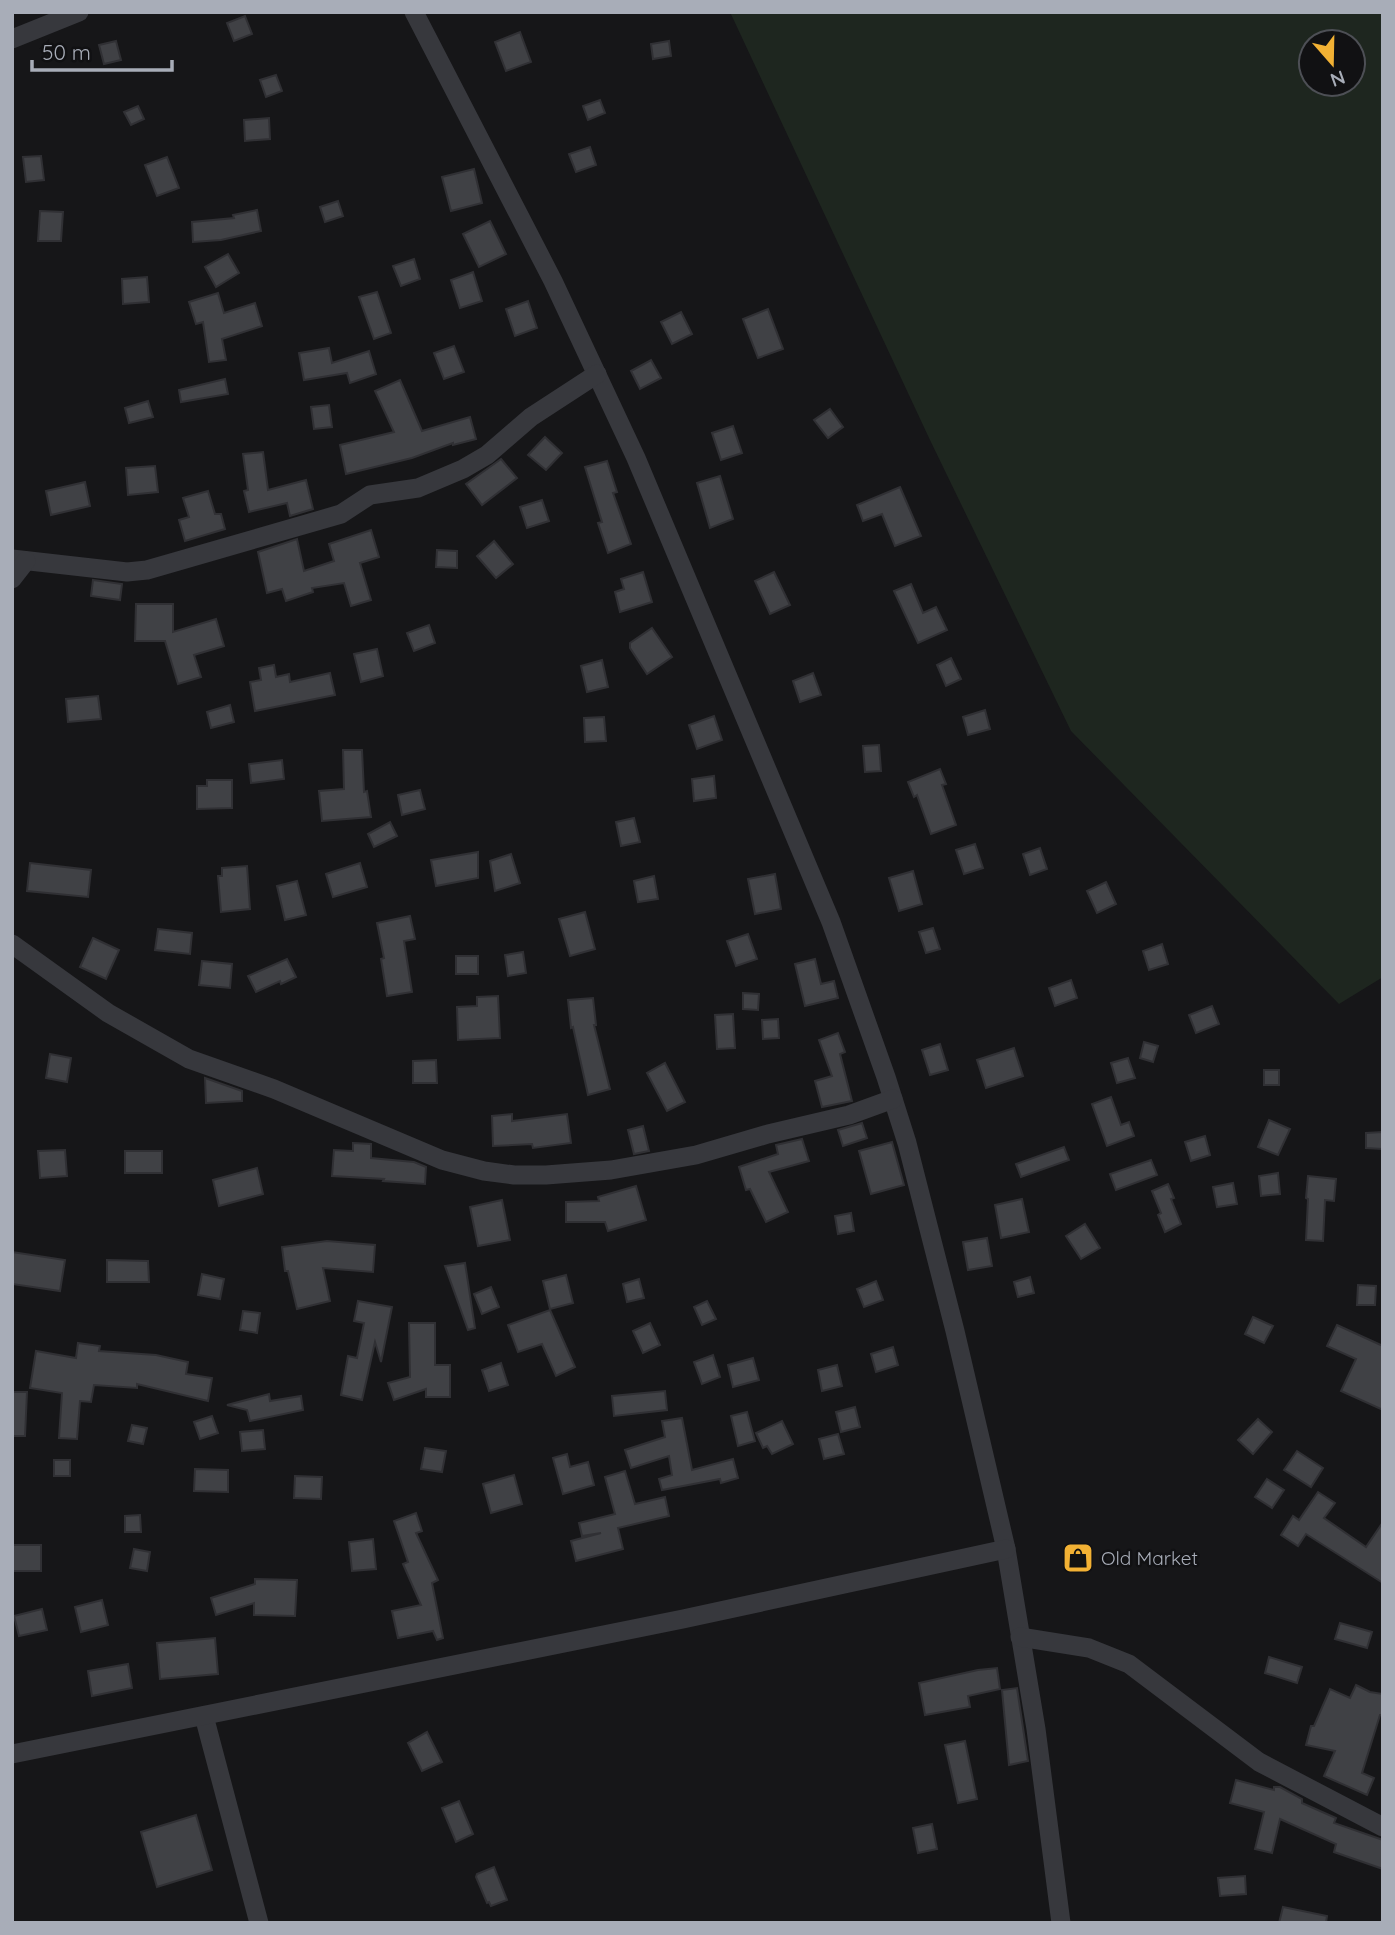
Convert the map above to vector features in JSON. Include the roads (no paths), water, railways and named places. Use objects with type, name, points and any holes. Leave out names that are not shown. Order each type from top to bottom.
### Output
[{"type":"street","points":[[12,39],[79,12]]},
{"type":"street","points":[[414,12],[553,281],[641,470],[745,723],[831,922],[894,1099],[955,1331],[1006,1549],[1036,1729],[1060,1923]]},
{"type":"street","points":[[12,579],[19,560],[127,572],[147,570],[341,514],[370,495],[418,488],[463,469],[487,454],[531,417],[597,374]]},
{"type":"street","points":[[12,944],[108,1013],[189,1059],[274,1089],[442,1160],[484,1171],[514,1175],[611,1170],[696,1155],[768,1134],[849,1115],[894,1099]]},
{"type":"street","points":[[12,1754],[683,1619],[1006,1549]]},
{"type":"street","points":[[1020,1637],[1089,1648],[1129,1664],[1259,1762],[1383,1827]]},
{"type":"street","points":[[204,1716],[259,1923]]},
{"type":"place","name":"Old Market","points":[[1078,1558]]}]
